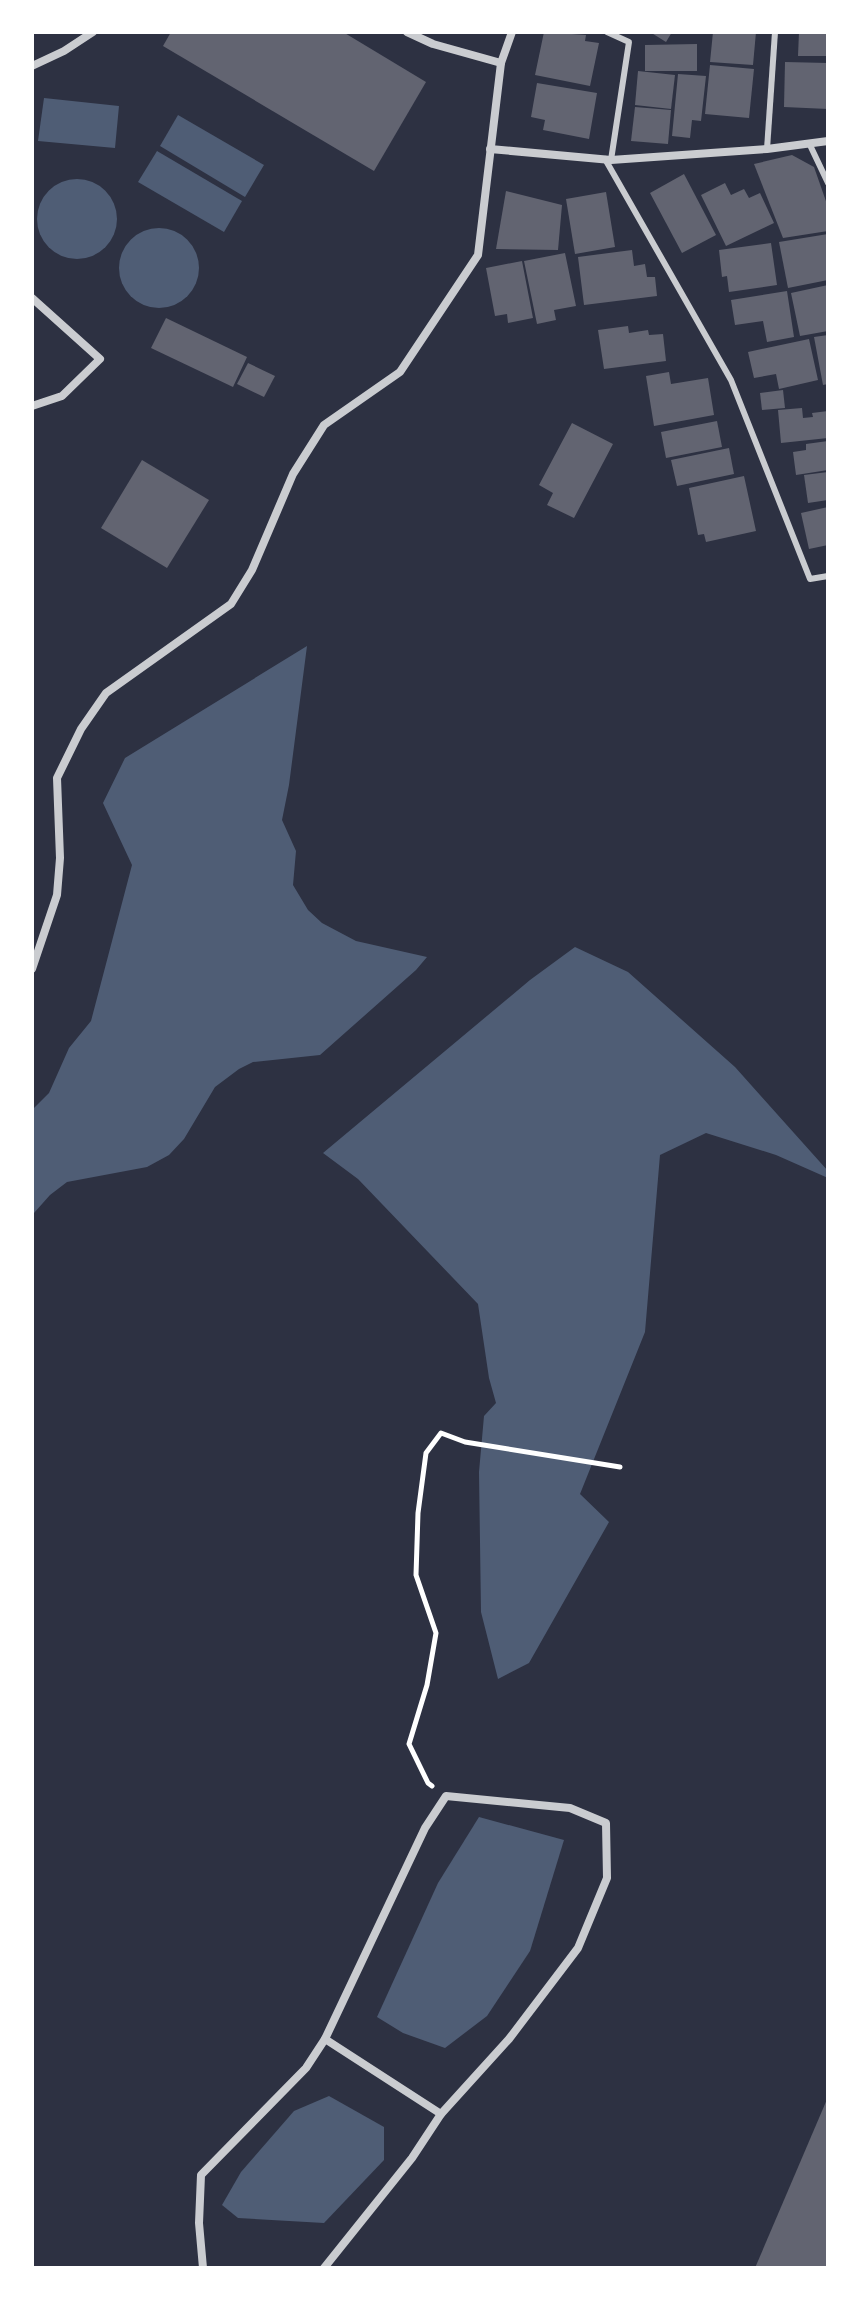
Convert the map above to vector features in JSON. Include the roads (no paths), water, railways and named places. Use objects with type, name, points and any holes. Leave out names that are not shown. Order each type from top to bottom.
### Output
[{"type":"street","points":[[32,66],[64,51],[93,32]]},
{"type":"street","points":[[407,32],[433,44],[501,63]]},
{"type":"street","points":[[32,969],[57,895],[60,858],[57,778],[81,729],[106,693],[231,604],[252,570],[293,474],[324,425],[400,372],[478,255],[501,63],[512,32]]},
{"type":"street","points":[[490,149],[608,159],[767,149],[828,141]]},
{"type":"street","points":[[32,298],[100,359],[62,396],[32,406]]},
{"type":"street","points":[[203,2268],[199,2223],[201,2175],[306,2068],[325,2039],[425,1828],[446,1796],[570,1808],[606,1823],[607,1878],[578,1948],[509,2039],[441,2114],[412,2158],[324,2268]]},
{"type":"street","points":[[325,2039],[441,2114]]},
{"type":"lane","points":[[607,32],[629,42],[608,159],[731,380],[810,579],[828,576]]},
{"type":"lane","points":[[767,149],[775,32]]},
{"type":"lane","points":[[809,143],[828,183]]},
{"type":"water","points":[[44,98],[119,106],[115,148],[38,141]]},
{"type":"water","points":[[178,115],[264,165],[245,197],[160,146]]},
{"type":"water","points":[[157,151],[242,201],[224,232],[138,182]]},
{"type":"water","points":[[77,179],[92,182],[105,191],[114,204],[117,219],[114,234],[105,247],[92,256],[77,259],[62,256],[49,247],[40,234],[37,219],[40,204],[49,191],[62,182]]},
{"type":"water","points":[[159,228],[174,231],[187,240],[196,253],[199,268],[196,283],[187,296],[174,305],[159,308],[144,305],[131,296],[122,283],[119,268],[122,253],[131,240],[144,231]]},
{"type":"water","points":[[307,646],[282,820],[296,851],[293,885],[308,910],[322,923],[356,941],[427,957],[320,1055],[253,1062],[215,1087],[184,1139],[169,1155],[147,1167],[67,1182],[34,1213],[32,1110],[49,1093],[69,1048],[91,1021],[132,865],[103,803],[125,758]]},
{"type":"water","points":[[575,947],[628,972],[735,1067],[828,1171],[828,1178],[776,1155],[706,1133],[660,1155],[645,1332],[580,1494],[609,1522],[529,1663],[498,1679],[481,1612],[479,1472],[484,1416],[496,1403],[489,1378],[478,1304],[358,1179],[323,1153],[530,980]]},
{"type":"water","points":[[479,1817],[564,1840],[530,1951],[487,2016],[445,2048],[403,2033],[377,2017],[438,1883]]},
{"type":"water","points":[[329,2096],[384,2127],[384,2160],[324,2223],[238,2218],[222,2205],[241,2172],[294,2111]]}]
